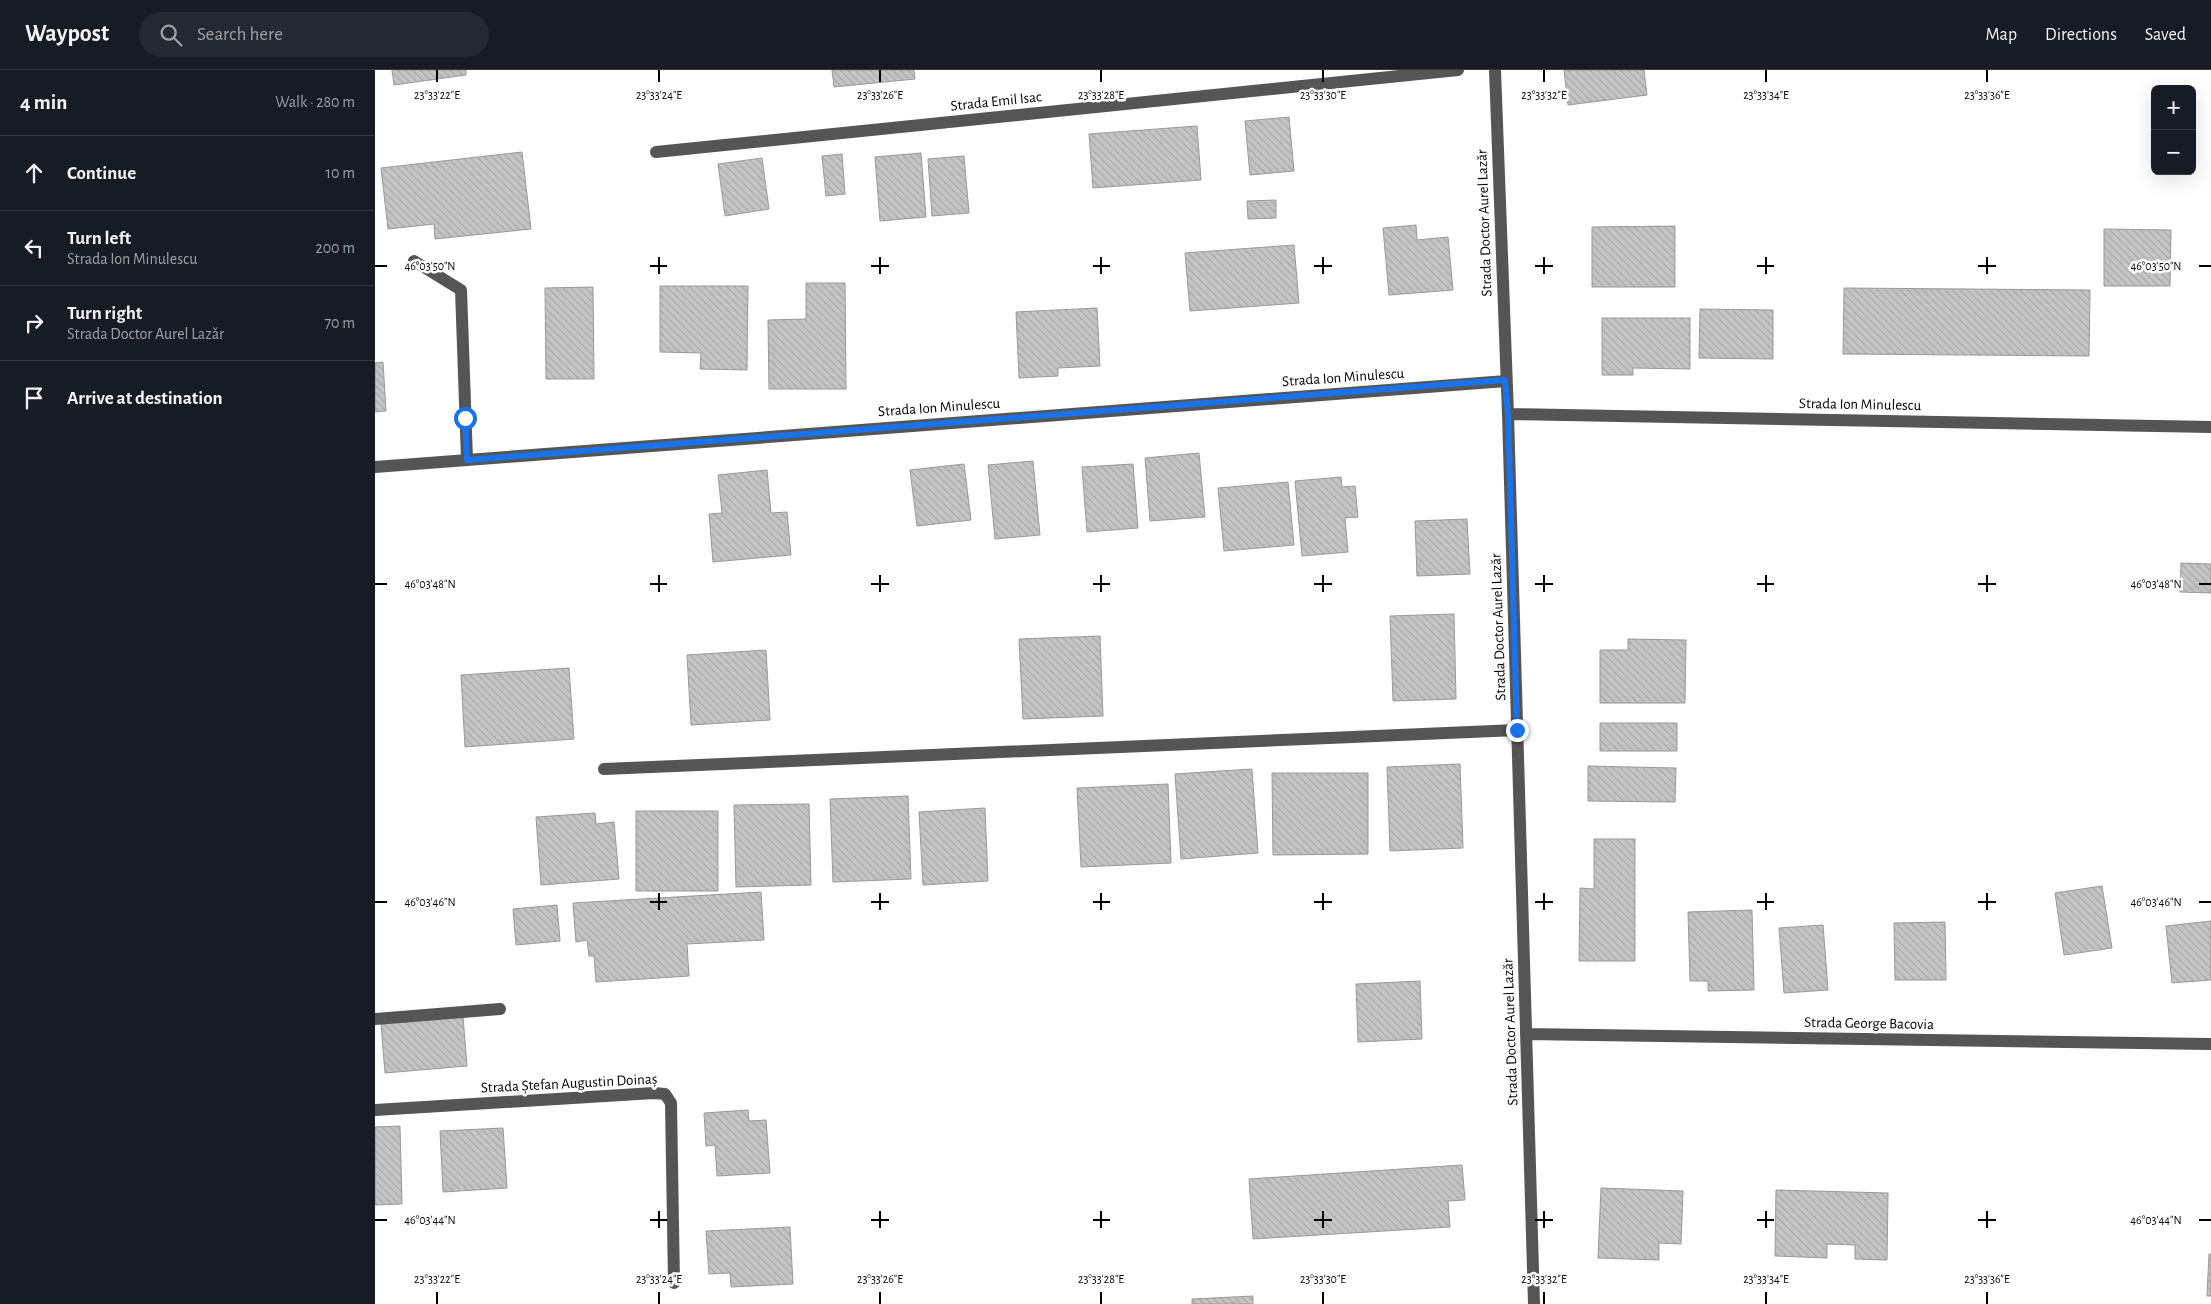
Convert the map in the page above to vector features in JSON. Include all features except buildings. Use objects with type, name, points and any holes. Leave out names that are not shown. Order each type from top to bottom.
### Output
[{"type":"street","name":"Strada Emil Isac","points":[[656,152],[1458,70]]},
{"type":"street","name":"Strada Doctor Aurel Lazăr","points":[[1495,70],[1505,380],[1508,414],[1534,1304]]},
{"type":"street","points":[[414,261],[461,290],[467,460]]},
{"type":"street","name":"Strada Ion Minulescu","points":[[375,466],[1505,380]]},
{"type":"street","name":"Strada Ion Minulescu","points":[[1508,414],[2211,427]]},
{"type":"street","points":[[604,769],[1517,730]]},
{"type":"street","points":[[375,1019],[501,1009]]},
{"type":"street","name":"Strada George Bacovia","points":[[1526,1034],[2211,1044]]},
{"type":"street","name":"Strada Ștefan Augustin Doinaș","points":[[375,1110],[653,1093],[665,1094],[671,1103],[674,1283]]},
{"type":"route","points":[[465,418],[467,460],[1505,380],[1508,414],[1517,730]]}]
